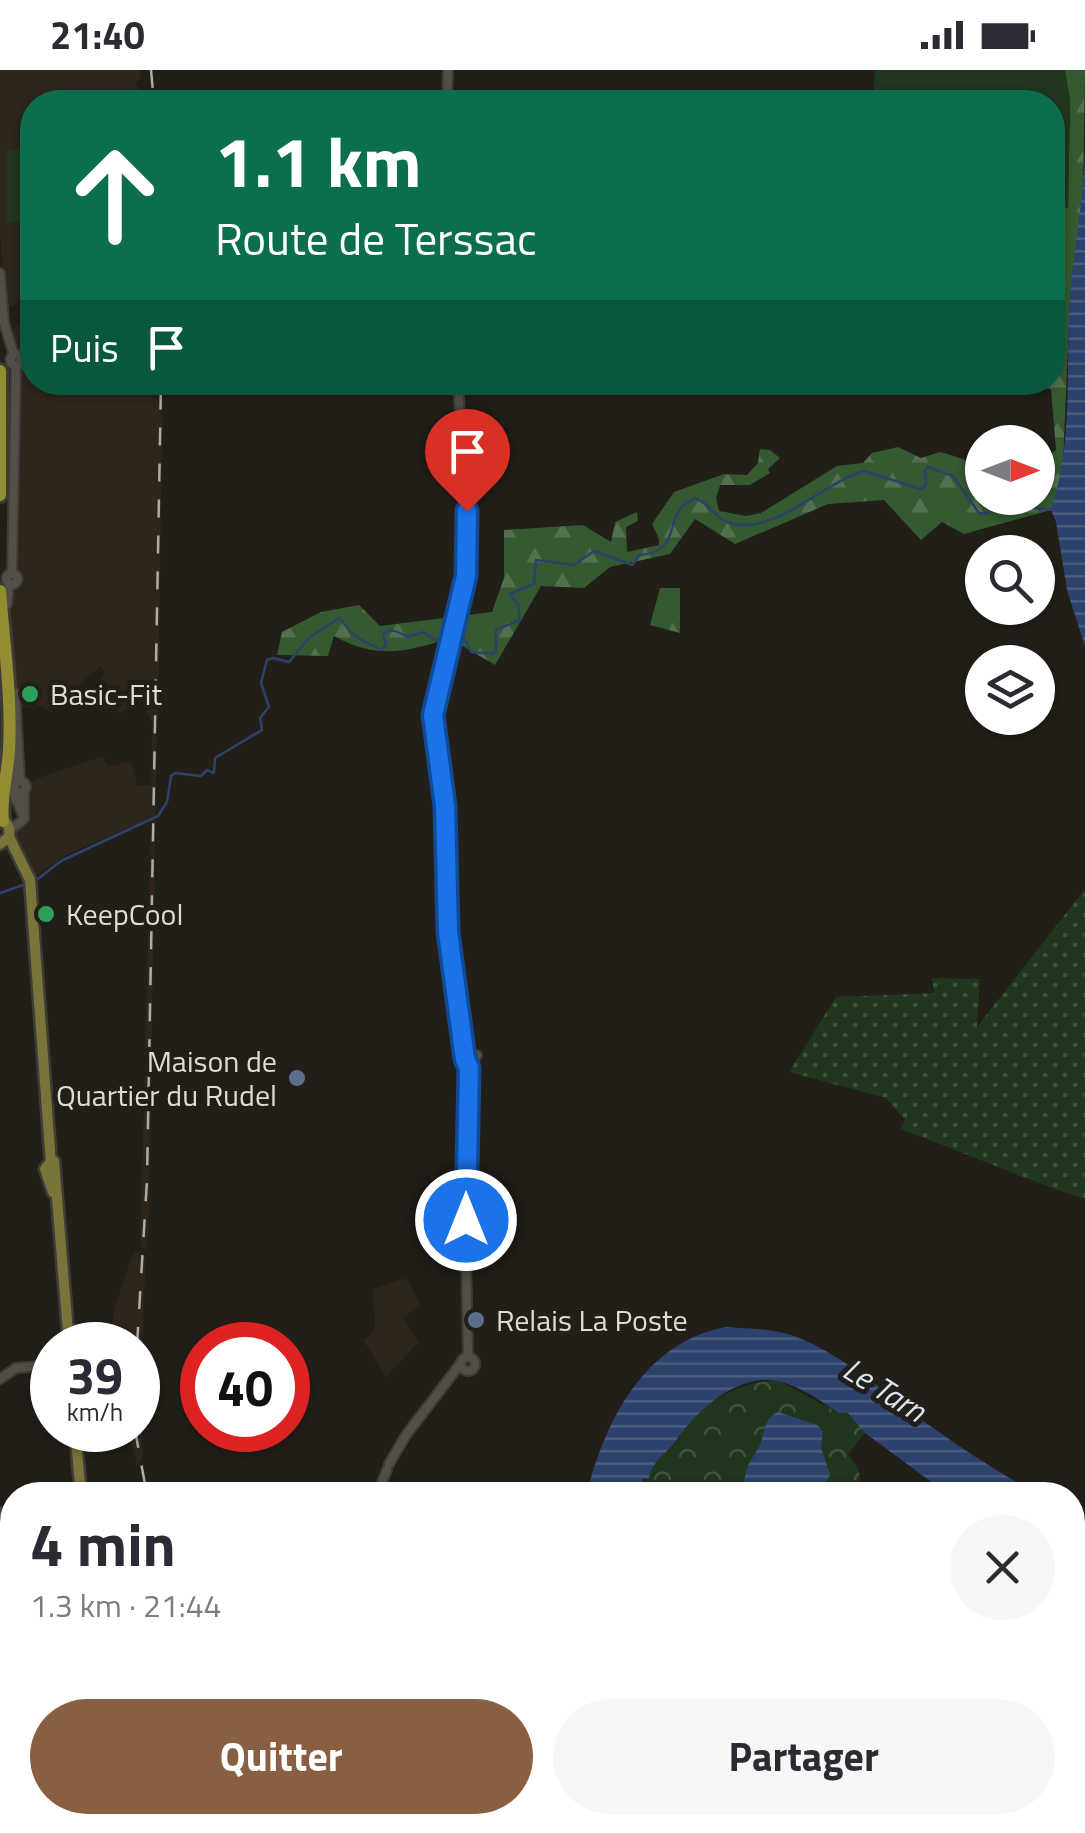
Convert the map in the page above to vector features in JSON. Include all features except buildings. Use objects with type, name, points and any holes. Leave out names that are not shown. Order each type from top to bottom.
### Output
[{"type":"highway","points":[[0,371],[0,495]]},
{"type":"highway","points":[[4,832],[0,810],[8,769],[10,726],[7,583]]},
{"type":"highway","points":[[0,612],[4,678],[0,729]]},
{"type":"main road","points":[[4,832],[30,884],[66,1322]]},
{"type":"main road","points":[[77,1452],[80,1482]]},
{"type":"street","points":[[0,272],[4,324],[14,354],[20,358]]},
{"type":"street","points":[[4,832],[22,813],[7,598],[16,365],[20,361]]},
{"type":"street","points":[[383,1482],[406,1435],[462,1365],[467,1063],[448,932],[445,806],[433,715],[466,576],[469,545],[459,395]]},
{"type":"street","points":[[19,747],[11,788],[22,813]]},
{"type":"street","points":[[4,832],[24,818],[19,787]]},
{"type":"street","points":[[467,1063],[477,1055]]},
{"type":"street","points":[[0,1379],[16,1368],[30,1366]]},
{"type":"shaded area","points":[[0,70],[140,70],[141,79],[135,83],[139,90],[20,90],[20,301],[6,310],[0,236]]},
{"type":"shaded area","points":[[20,324],[20,394],[17,350],[10,331]]},
{"type":"shaded area","points":[[20,394],[163,395],[158,719],[152,722],[134,689],[126,693],[130,708],[119,714],[101,677],[101,666],[46,711],[45,706],[17,708],[10,599],[11,591],[22,585],[23,573],[16,570]]},
{"type":"shaded area","points":[[157,726],[146,1251],[140,1245],[151,818],[70,853],[34,876],[14,844],[17,830],[28,820],[25,783],[103,756],[108,766],[129,762],[137,786],[151,785],[152,728]]},
{"type":"shaded area","points":[[134,1250],[146,1258],[143,1322],[113,1322]]},
{"type":"shaded area","points":[[407,1278],[420,1304],[403,1319],[419,1342],[386,1377],[363,1340],[375,1331],[373,1289]]},
{"type":"shaded area","points":[[133,1452],[143,1452],[143,1458],[137,1465]]},
{"type":"green space","points":[[875,70],[1065,70],[1070,102],[1068,208],[1065,90],[874,90]]},
{"type":"green space","points":[[1065,70],[1085,70],[1083,193],[1070,300],[1063,464],[1055,501],[1051,395],[1065,395],[1065,207],[1068,207],[1070,102]]},
{"type":"green space","points":[[7,150],[20,150],[20,222],[7,222]]},
{"type":"green space","points":[[898,447],[921,458],[940,452],[965,460],[965,515],[1033,515],[964,534],[942,522],[921,540],[884,500],[828,504],[735,544],[695,519],[670,554],[610,567],[584,588],[541,586],[495,665],[449,638],[418,647],[377,651],[334,636],[328,656],[277,655],[282,632],[321,612],[359,605],[380,626],[492,612],[504,578],[504,530],[583,525],[611,542],[615,522],[637,512],[638,521],[626,527],[627,552],[659,545],[652,524],[674,492],[724,474],[747,475],[758,463],[760,449],[770,450],[780,458],[768,469],[770,473],[750,485],[720,485],[716,498],[719,511],[746,516],[761,513],[837,466],[863,463],[872,453]]},
{"type":"green space","points":[[660,588],[680,588],[680,633],[650,625]]},
{"type":"green space","points":[[1085,889],[1085,1199],[900,1129],[905,1120],[886,1098],[789,1072],[836,997],[934,993],[932,978],[980,979],[977,1027]]},
{"type":"green space","points":[[777,1380],[839,1413],[847,1411],[865,1433],[848,1454],[860,1482],[645,1482],[650,1470],[696,1414],[716,1399],[752,1384]]},
{"type":"water","points":[[1085,152],[1085,646],[1067,590],[1053,515],[1066,432],[1070,297]]},
{"type":"water","points":[[726,1327],[798,1337],[857,1371],[956,1444],[1017,1482],[931,1482],[865,1433],[847,1412],[839,1413],[793,1386],[762,1380],[732,1389],[705,1407],[656,1463],[649,1479],[590,1482],[606,1435],[634,1387],[652,1366],[698,1335]]},
{"type":"water","points":[[778,1412],[817,1425],[823,1431],[821,1447],[830,1475],[826,1482],[744,1482],[747,1468]]},
{"type":"waterway","points":[[454,629],[461,633],[471,652],[493,654],[496,630],[520,620],[518,605],[510,594],[534,584],[536,560],[574,565],[594,551],[632,565],[640,555],[663,547],[678,513],[695,498],[727,522],[750,525],[783,514],[864,471],[921,489],[926,485],[928,467],[953,476],[965,493]]},
{"type":"waterway","points":[[34,882],[61,861],[158,816],[167,802],[171,776],[201,776],[207,770],[214,773],[215,758],[262,730],[260,718],[269,707],[261,683],[267,660],[289,662],[310,637],[339,618],[356,637],[382,650],[386,644],[383,635],[389,631],[407,637],[424,632],[436,641],[448,631]]},
{"type":"waterway","points":[[0,893],[26,884]]},
{"type":"railway","points":[[151,70],[153,90]]},
{"type":"railway","points":[[138,1322],[147,1180],[161,395]]},
{"type":"railway","points":[[139,1452],[145,1482]]},
{"type":"place","name":"Basic-Fit","points":[[30,694]]},
{"type":"place","name":"KeepCool","points":[[46,914]]},
{"type":"place","name":"Maison de Quartier du Rudel","points":[[297,1078]]},
{"type":"place","name":"Relais La Poste","points":[[476,1320]]},
{"type":"route","points":[[466,1220],[469,1068],[448,932],[445,806],[433,715],[466,576],[467,511]]},
{"type":"water label","name":"Le Tarn","points":[[885,1389]]}]
